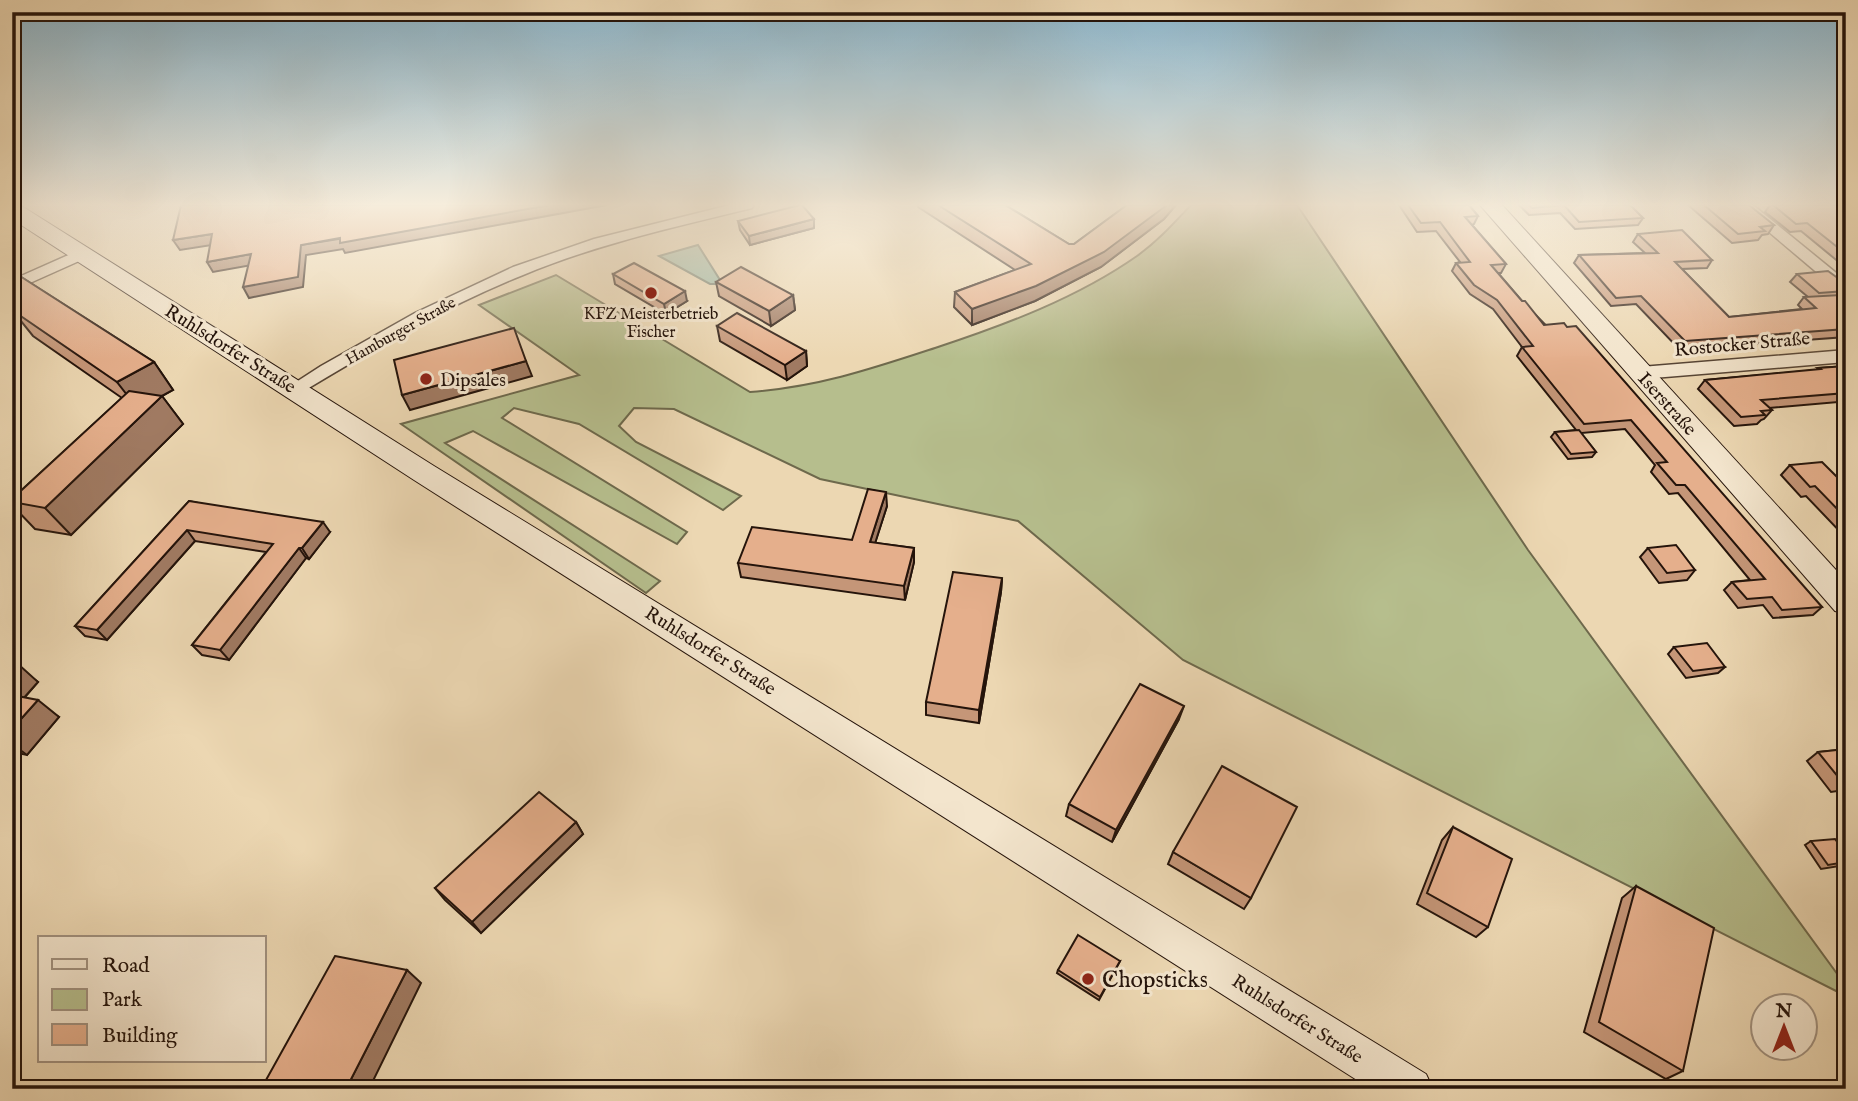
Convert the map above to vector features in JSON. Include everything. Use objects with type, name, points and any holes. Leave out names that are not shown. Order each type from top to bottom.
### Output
[{"type":"street","points":[[12,286],[77,256]]},
{"type":"street","name":"Ruhlsdorfer Straße","points":[[86,256],[424,472],[1411,1089]]},
{"type":"street","name":"Hamburger Straße","points":[[296,388],[387,334],[450,301],[558,256]]},
{"type":"street","name":"Iserstraße","points":[[1536,256],[1846,602]]},
{"type":"street","points":[[1806,256],[1846,289]]},
{"type":"street","name":"Rostocker Straße","points":[[1641,373],[1846,356]]},
{"type":"green space","points":[[1136,256],[1331,256],[1528,550],[1846,986],[1846,996],[1183,660],[1018,521],[820,479],[674,409],[634,408],[619,426],[636,442],[741,496],[723,510],[579,424],[514,408],[502,418],[687,532],[677,544],[473,431],[445,443],[660,581],[646,593],[401,424],[579,375],[479,305],[556,275],[750,392],[799,386],[866,370],[961,339],[1065,298]]},
{"type":"shaded area","points":[[660,256],[705,256],[720,280],[717,284],[710,284]]},
{"type":"building","points":[[208,256],[238,256],[207,262]]},
{"type":"building","points":[[250,256],[300,256],[298,277],[243,287]]},
{"type":"building","points":[[1019,256],[1095,256],[1036,286],[972,309],[955,292],[1031,264]]},
{"type":"building","points":[[1466,256],[1499,256],[1506,264],[1491,265],[1544,325],[1564,323],[1567,327],[1576,326],[1822,607],[1782,610],[1772,597],[1747,599],[1732,582],[1765,579],[1685,485],[1676,485],[1657,463],[1667,462],[1631,420],[1584,424],[1522,347],[1533,346],[1497,300],[1474,285],[1456,263],[1470,262]]},
{"type":"building","points":[[1580,256],[1708,256],[1712,260],[1675,262],[1729,317],[1816,308],[1804,297],[1841,295],[1846,299],[1846,329],[1685,341],[1641,296],[1616,298]]},
{"type":"building","points":[[634,263],[685,291],[664,304],[613,274]]},
{"type":"building","points":[[741,267],[793,295],[769,311],[716,282]]},
{"type":"building","points":[[12,271],[154,362],[117,382],[12,310]]},
{"type":"building","points":[[1828,271],[1846,284],[1846,291],[1819,293],[1797,274]]},
{"type":"building","points":[[737,313],[806,351],[785,365],[717,326]]},
{"type":"building","points":[[514,328],[526,361],[402,395],[394,360]]},
{"type":"building","points":[[1846,366],[1846,393],[1761,400],[1772,410],[1761,411],[1765,415],[1741,417],[1705,380],[1820,369],[1818,368]]},
{"type":"building","points":[[129,391],[162,396],[45,508],[12,502],[12,499]]},
{"type":"building","points":[[1579,430],[1596,452],[1571,454],[1555,432]]},
{"type":"building","points":[[1822,462],[1846,486],[1846,518],[1815,486],[1810,487],[1790,465]]},
{"type":"building","points":[[868,489],[886,492],[870,542],[914,548],[904,586],[738,563],[752,527],[852,540]]},
{"type":"building","points":[[189,501],[323,522],[302,548],[299,548],[220,650],[192,645],[273,544],[187,530],[97,630],[75,626]]},
{"type":"building","points":[[1676,545],[1695,570],[1667,573],[1648,548]]},
{"type":"building","points":[[953,572],[1002,578],[979,710],[926,702]]},
{"type":"building","points":[[1707,643],[1725,667],[1693,671],[1674,647]]},
{"type":"building","points":[[1140,684],[1184,706],[1116,830],[1069,804]]},
{"type":"building","points":[[12,695],[38,700],[12,729]]},
{"type":"building","points":[[1846,749],[1846,783],[1843,783],[1818,752]]},
{"type":"building","points":[[1222,766],[1297,807],[1251,898],[1173,852]]},
{"type":"building","points":[[539,792],[576,822],[472,922],[435,888]]},
{"type":"building","points":[[1453,827],[1512,859],[1488,927],[1427,893]]},
{"type":"building","points":[[1835,839],[1846,854],[1846,862],[1828,865],[1811,841]]},
{"type":"building","points":[[1636,886],[1714,928],[1683,1071],[1599,1022]]},
{"type":"building","points":[[1078,935],[1120,961],[1100,997],[1058,970]]},
{"type":"building","points":[[335,956],[407,970],[346,1089],[261,1089]]},
{"type":"place","name":"KFZ Meisterbetrieb Fischer","points":[[651,293]]},
{"type":"place","name":"Dipsales","points":[[426,379]]},
{"type":"place","name":"Chopsticks","points":[[1088,979]]}]
